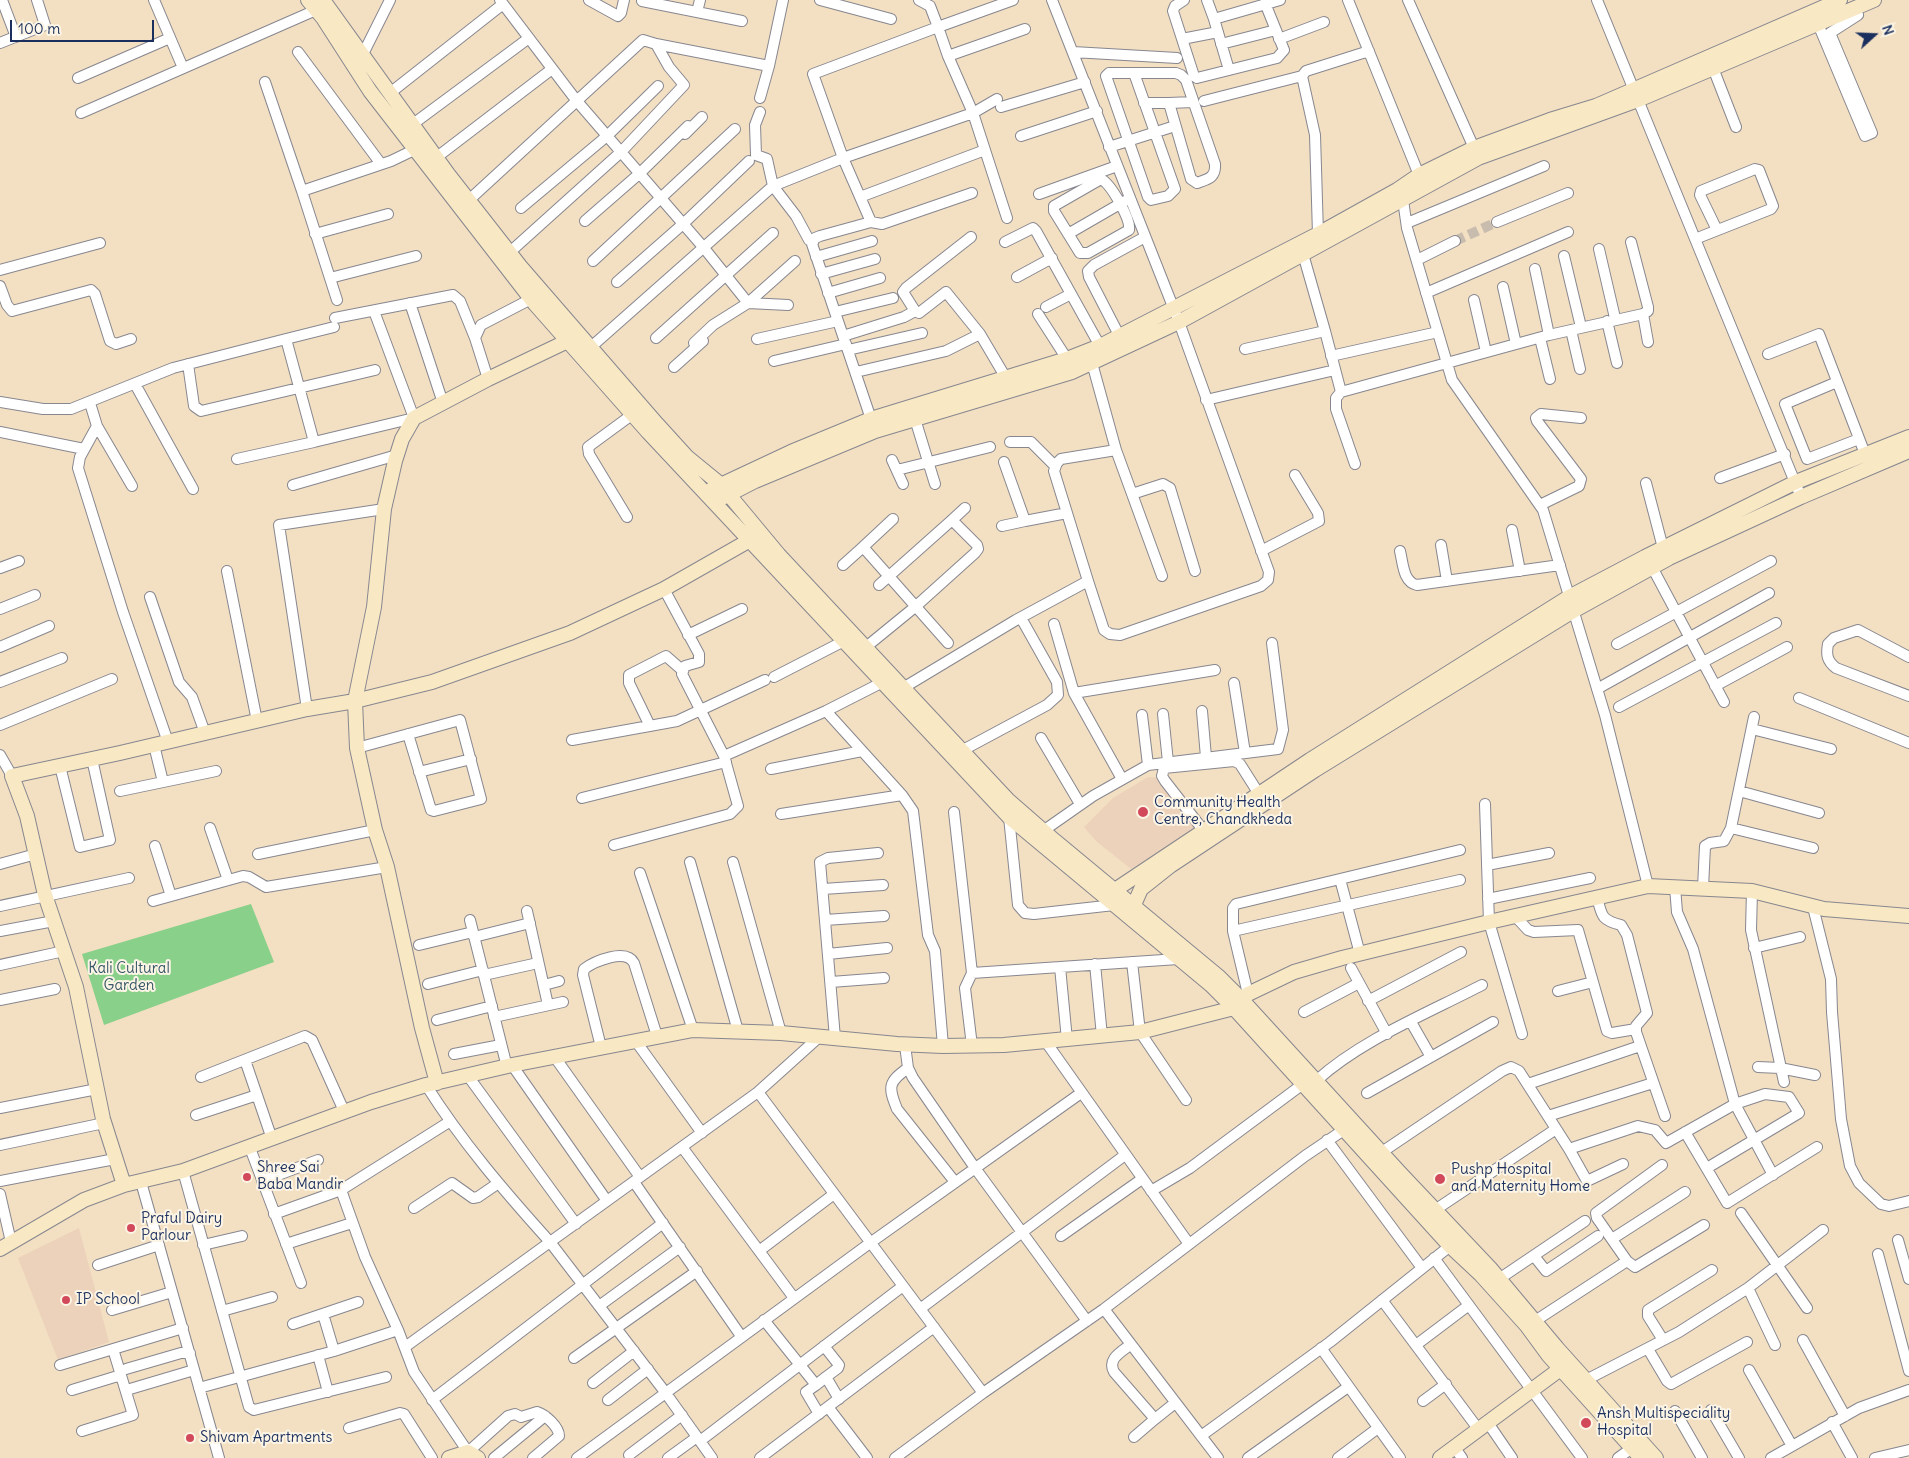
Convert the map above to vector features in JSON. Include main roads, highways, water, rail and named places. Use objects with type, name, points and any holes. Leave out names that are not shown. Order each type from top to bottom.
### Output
[{"type":"tunnel","points":[[1455,241],[1497,222]]},
{"type":"place","name":"Community Health Centre, Chandkheda","points":[[1143,812]]},
{"type":"place","name":"Shree Sai Baba Mandir","points":[[247,1177]]},
{"type":"place","name":"Pushp Hospital and Maternity Home","points":[[1440,1179]]},
{"type":"place","name":"Praful Dairy Parlour","points":[[131,1228]]},
{"type":"place","name":"IP School","points":[[66,1300]]},
{"type":"place","name":"Ansh Multispeciality Hospital","points":[[1586,1423]]},
{"type":"place","name":"Shivam Apartments","points":[[190,1438]]},
{"type":"park label","name":"Kali Cultural Garden","points":[[129,978]]}]
